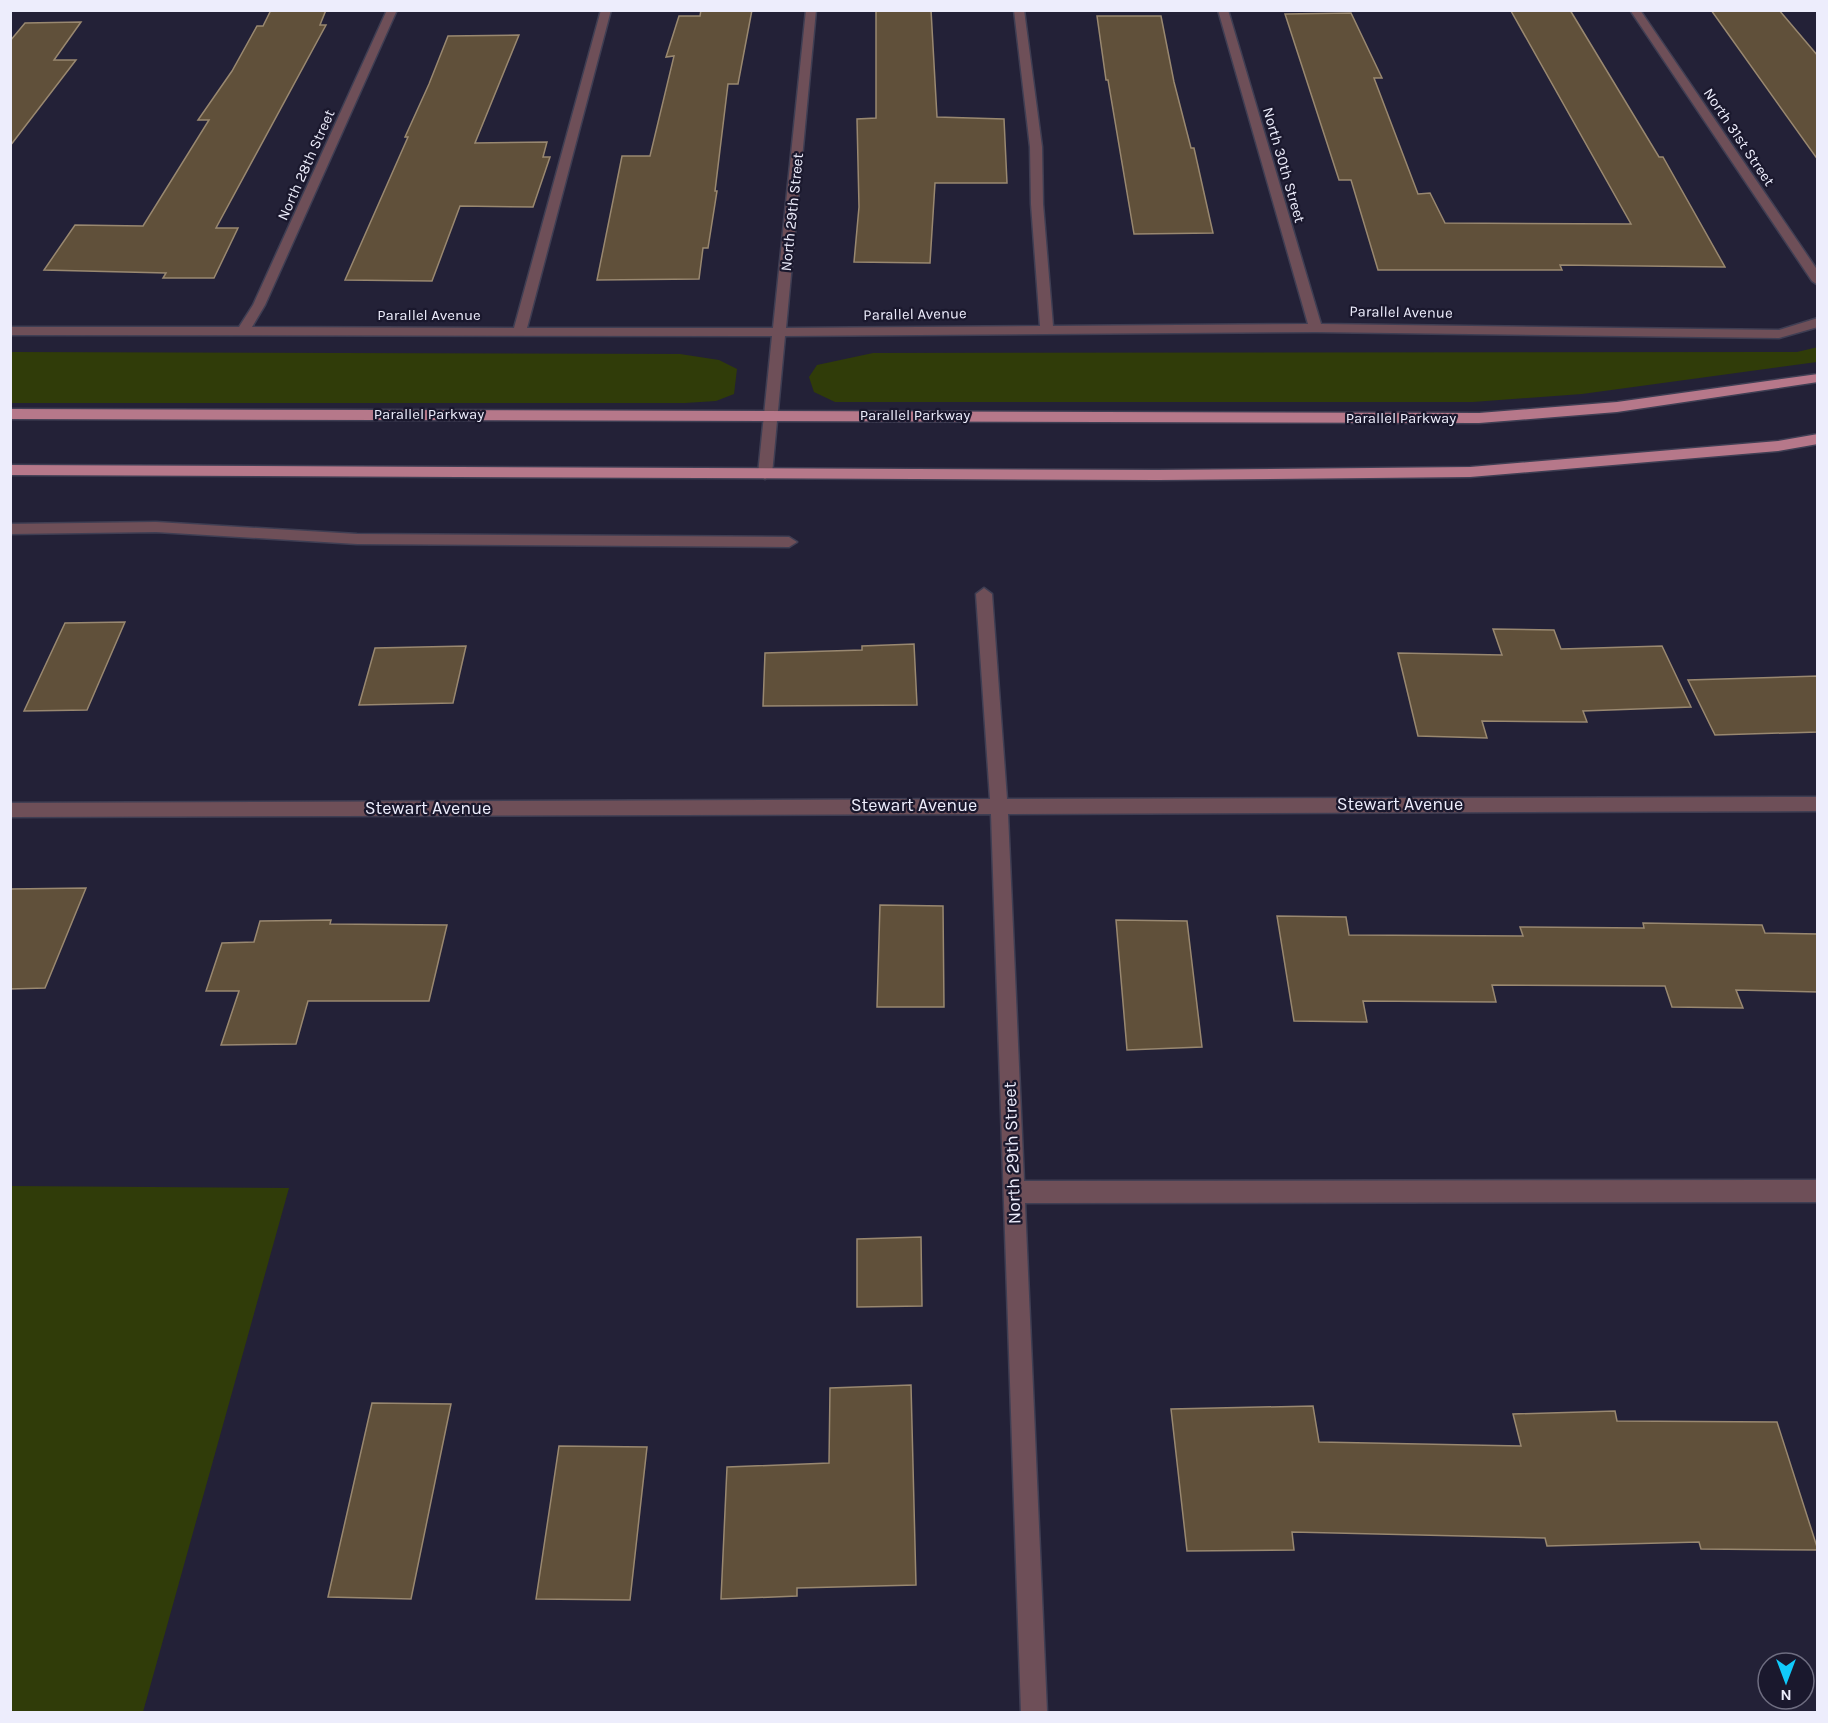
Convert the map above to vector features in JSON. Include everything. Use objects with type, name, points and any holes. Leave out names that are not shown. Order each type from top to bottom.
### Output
[{"type":"main road","name":"Parallel Parkway","points":[[10,414],[772,414],[1479,418],[1617,407],[1818,378]]},
{"type":"main road","points":[[10,470],[765,474],[1470,472],[1778,446],[1818,439]]},
{"type":"street","name":"North 28th Street","points":[[244,330],[260,305],[392,10]]},
{"type":"street","points":[[519,332],[606,10]]},
{"type":"street","name":"North 29th Street","points":[[765,474],[812,10]]},
{"type":"street","points":[[1019,10],[1036,147],[1037,204],[1047,329]]},
{"type":"street","name":"North 30th Street","points":[[1223,10],[1316,328]]},
{"type":"street","name":"North 31st Street","points":[[1635,10],[1818,281]]},
{"type":"street","name":"Parallel Avenue","points":[[10,331],[781,332],[1316,328],[1779,334],[1800,330],[1818,322]]},
{"type":"street","points":[[10,529],[156,527],[357,539],[789,542]]},
{"type":"street","name":"North 29th Street","points":[[984,594],[999,805],[1034,1713]]},
{"type":"street","name":"Stewart Avenue","points":[[10,810],[1818,804]]},
{"type":"street","points":[[1014,1192],[1818,1191]]},
{"type":"green space","points":[[1818,347],[1817,362],[1582,394],[1473,402],[835,402],[814,392],[809,377],[817,365],[873,353],[1797,352]]},
{"type":"green space","points":[[11,352],[680,354],[719,360],[737,369],[734,394],[716,401],[685,403],[11,403]]},
{"type":"green space","points":[[11,1186],[289,1188],[143,1712],[11,1712]]},
{"type":"building","points":[[271,10],[326,10],[320,25],[326,25],[216,228],[238,228],[214,278],[163,278],[166,273],[44,270],[75,225],[143,226],[209,120],[198,120],[232,71],[257,26],[263,26]]},
{"type":"building","points":[[701,10],[752,10],[738,84],[728,84],[715,191],[717,191],[708,248],[703,248],[699,279],[597,280],[622,156],[650,156],[674,56],[666,57],[679,16],[700,16]]},
{"type":"building","points":[[876,10],[931,10],[937,117],[1004,119],[1007,183],[935,183],[930,263],[854,262],[859,207],[857,119],[876,118]]},
{"type":"building","points":[[1570,10],[1659,157],[1663,157],[1725,267],[1560,265],[1562,270],[1378,270],[1351,180],[1339,180],[1285,14],[1351,13],[1382,78],[1374,78],[1418,194],[1430,193],[1445,223],[1631,224],[1511,11]]},
{"type":"building","points":[[1711,10],[1779,10],[1818,56],[1818,160]]},
{"type":"building","points":[[1097,16],[1161,16],[1174,82],[1191,148],[1194,148],[1213,233],[1134,234],[1108,80],[1106,80]]},
{"type":"building","points":[[81,22],[54,60],[76,60],[10,146],[10,41],[25,23]]},
{"type":"building","points":[[519,35],[475,143],[547,142],[543,157],[550,157],[533,207],[460,206],[432,281],[345,280],[408,137],[405,137],[448,36]]},
{"type":"building","points":[[125,622],[87,710],[24,711],[65,623]]},
{"type":"building","points":[[1493,629],[1554,630],[1561,649],[1662,646],[1691,707],[1583,711],[1587,722],[1482,721],[1487,738],[1418,736],[1398,653],[1502,655]]},
{"type":"building","points":[[914,644],[917,705],[763,706],[765,653],[862,650],[862,646]]},
{"type":"building","points":[[466,646],[453,703],[359,705],[375,648]]},
{"type":"building","points":[[1818,676],[1818,732],[1715,735],[1688,680]]},
{"type":"building","points":[[86,888],[45,988],[10,989],[10,889]]},
{"type":"building","points":[[880,905],[943,906],[944,1007],[877,1007]]},
{"type":"building","points":[[1277,916],[1346,917],[1349,935],[1523,936],[1520,927],[1644,928],[1643,923],[1762,925],[1765,933],[1818,934],[1818,992],[1736,990],[1743,1008],[1672,1007],[1665,986],[1492,985],[1496,1002],[1363,1001],[1367,1022],[1294,1021]]},
{"type":"building","points":[[331,920],[330,924],[447,925],[429,1001],[308,1001],[296,1044],[221,1045],[239,991],[206,991],[222,943],[254,942],[260,921]]},
{"type":"building","points":[[1116,920],[1187,921],[1202,1047],[1127,1050]]},
{"type":"building","points":[[921,1237],[922,1306],[857,1307],[857,1239]]},
{"type":"building","points":[[911,1385],[916,1585],[797,1588],[797,1596],[721,1599],[727,1467],[829,1463],[830,1388]]},
{"type":"building","points":[[372,1403],[451,1404],[411,1599],[328,1597]]},
{"type":"building","points":[[1313,1406],[1319,1442],[1521,1446],[1513,1414],[1615,1411],[1617,1421],[1777,1422],[1818,1550],[1701,1549],[1699,1542],[1547,1546],[1545,1538],[1292,1532],[1294,1550],[1187,1551],[1171,1409]]},
{"type":"building","points":[[559,1446],[647,1447],[630,1600],[536,1599]]}]
